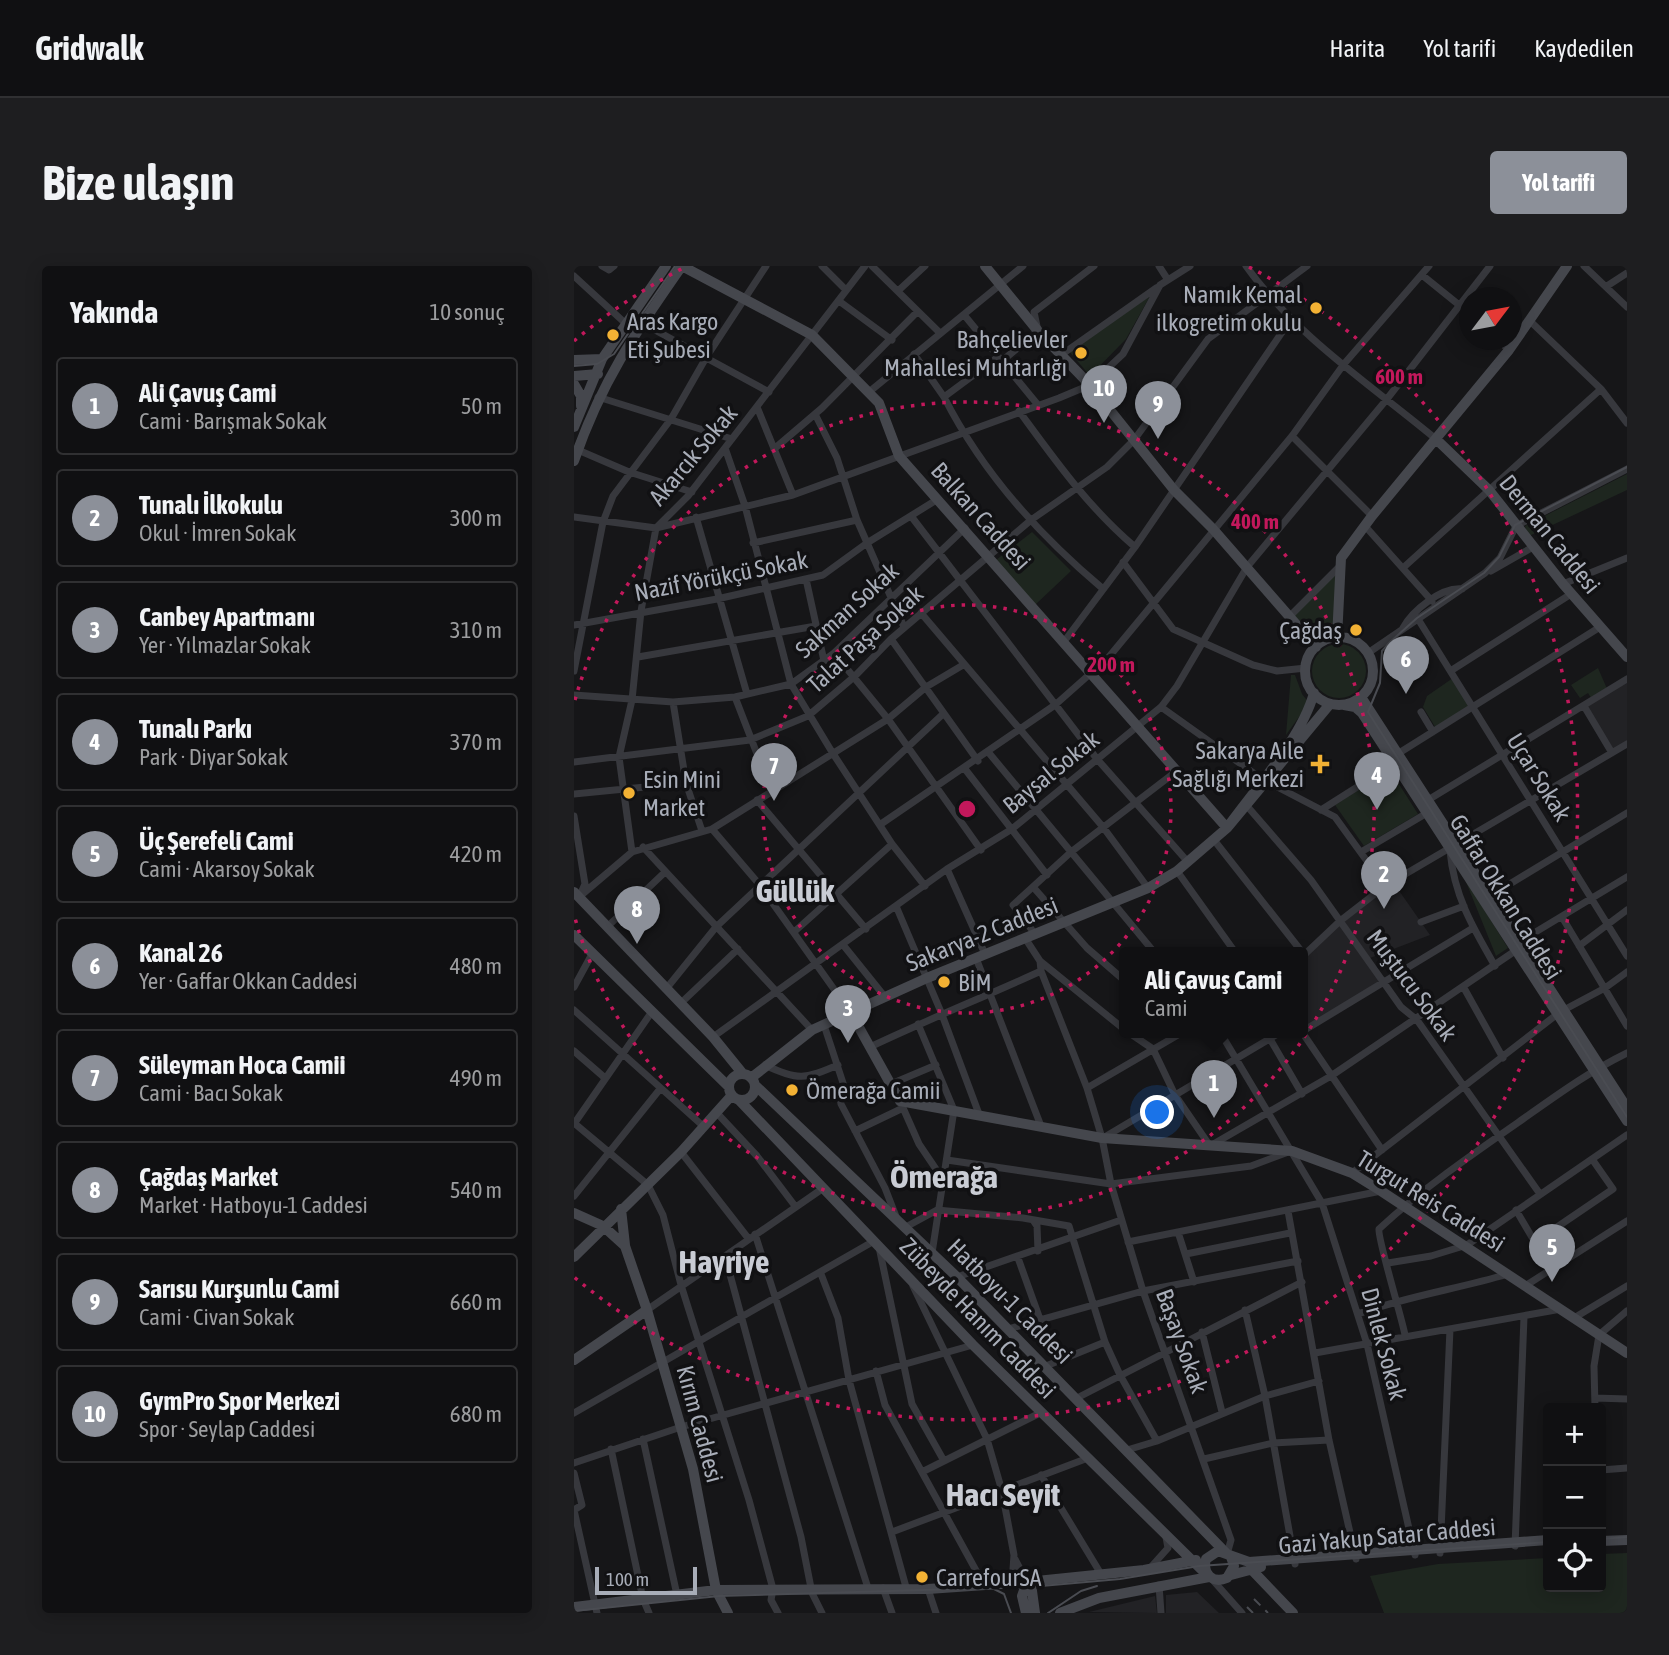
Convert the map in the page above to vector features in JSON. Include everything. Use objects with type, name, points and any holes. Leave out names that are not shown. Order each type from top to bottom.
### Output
[{"type":"main road","points":[[574,428],[602,359],[666,266]]},
{"type":"main road","points":[[574,461],[597,397],[611,370],[682,266]]},
{"type":"main road","name":"Balkan Caddesi","points":[[682,266],[812,335],[854,375],[879,403],[899,456],[1227,828]]},
{"type":"main road","points":[[985,266],[1038,331],[1090,385],[1174,490],[1213,529],[1316,647]]},
{"type":"main road","points":[[1338,638],[1341,558],[1372,516],[1509,351],[1567,266]]},
{"type":"main road","points":[[574,360],[602,359]]},
{"type":"main road","points":[[602,359],[611,370]]},
{"type":"main road","points":[[574,376],[595,375],[611,370]]},
{"type":"main road","points":[[574,384],[581,396],[581,409]]},
{"type":"main road","name":"Derman Caddesi","points":[[1437,440],[1489,490],[1571,594],[1627,657]]},
{"type":"main road","points":[[1338,638],[1355,641],[1368,653],[1373,674],[1371,684],[1361,697],[1344,705],[1330,704],[1314,693],[1306,677],[1306,668],[1316,647],[1338,638]]},
{"type":"main road","points":[[1264,780],[1310,708],[1314,693]]},
{"type":"main road","name":"Gaffar Okkan Caddesi","points":[[1361,697],[1427,813],[1490,896],[1517,947]]},
{"type":"main road","name":"Sakarya-2 Caddesi","points":[[1227,828],[1264,780],[1330,704]]},
{"type":"main road","name":"Gaffar Okkan Caddesi","points":[[1344,705],[1356,707],[1363,713],[1428,800],[1453,846],[1517,947],[1597,1068],[1627,1108]]},
{"type":"main road","name":"Sakarya-2 Caddesi","points":[[750,1079],[812,1030],[927,978],[1113,905],[1148,888],[1177,871],[1227,828],[1247,806],[1264,780]]},
{"type":"main road","name":"Hatboyu-1 Caddesi","points":[[577,895],[750,1079],[957,1277],[1229,1555]]},
{"type":"main road","name":"Zübeyde Hanım Caddesi","points":[[574,935],[733,1094],[1040,1413],[1209,1577]]},
{"type":"main road","points":[[851,1013],[901,1105]]},
{"type":"main road","name":"Gaffar Okkan Caddesi","points":[[1597,1068],[1627,1121]]},
{"type":"main road","points":[[574,1257],[603,1226],[649,1185],[733,1094],[735,1076],[750,1079],[751,1097],[733,1094]]},
{"type":"main road","name":"Turgut Reis Caddesi","points":[[901,1105],[979,1114],[1102,1138],[1292,1151],[1352,1173],[1466,1245],[1627,1353]]},
{"type":"main road","name":"Kırım Caddesi","points":[[621,1209],[625,1246],[648,1310],[693,1469],[716,1590],[728,1613]]},
{"type":"main road","name":"Kırım Caddesi","points":[[574,1213],[603,1226],[625,1246]]},
{"type":"main road","points":[[574,1360],[648,1310]]},
{"type":"main road","points":[[1606,1539],[1627,1537]]},
{"type":"main road","name":"Gazi Yakup Satar Caddesi","points":[[1231,1575],[1250,1568],[1294,1562],[1543,1542]]},
{"type":"main road","points":[[574,1607],[596,1609],[643,1599],[716,1590],[812,1587],[928,1589],[1027,1582],[1144,1570],[1193,1561],[1218,1551],[1229,1555],[1234,1566],[1231,1575],[1223,1580],[1209,1577],[1159,1584],[1099,1598],[1060,1613]]},
{"type":"main road","points":[[1209,1555],[1205,1563],[1209,1577]]},
{"type":"main road","name":"Gazi Yakup Satar Caddesi","points":[[1229,1555],[1249,1562],[1294,1562]]},
{"type":"main road","points":[[1250,1568],[1293,1613]]},
{"type":"main road","points":[[1025,1608],[1022,1594],[1027,1582]]},
{"type":"main road","points":[[1027,1582],[1032,1591],[1035,1613]]},
{"type":"main road","points":[[1012,1583],[1025,1608]]},
{"type":"street","points":[[602,266],[609,270],[614,266]]},
{"type":"street","points":[[574,671],[603,522],[613,496],[671,419],[743,298],[766,266]]},
{"type":"street","points":[[822,266],[846,290]]},
{"type":"street","points":[[829,273],[837,266]]},
{"type":"street","name":"Akarcık Sokak","points":[[632,852],[619,757],[632,700],[641,611],[656,528],[692,492],[865,266]]},
{"type":"street","points":[[872,266],[940,333]]},
{"type":"street","points":[[899,290],[925,266]]},
{"type":"street","points":[[869,391],[965,316],[1023,266]]},
{"type":"street","points":[[944,397],[1038,331],[1034,312],[1094,266]]},
{"type":"street","points":[[1159,266],[1168,280]]},
{"type":"street","points":[[1061,355],[1190,266]]},
{"type":"street","points":[[1246,266],[1268,297],[1291,319],[1437,440]]},
{"type":"street","name":"Talat Paşa Sokak","points":[[574,762],[680,751],[750,740],[808,716],[855,676],[904,627],[1031,520],[1107,467],[1133,440],[1208,339],[1307,266]]},
{"type":"street","points":[[881,824],[978,761],[1055,705],[1089,671],[1108,658],[1151,602],[1292,436],[1344,364],[1429,266]]},
{"type":"street","name":"Baysal Sokak","points":[[1474,287],[1490,266]]},
{"type":"street","points":[[1584,266],[1627,307]]},
{"type":"street","points":[[1607,286],[1627,273]]},
{"type":"street","points":[[1422,275],[1459,304]]},
{"type":"street","points":[[574,276],[625,323]]},
{"type":"street","points":[[574,517],[656,528],[793,495],[963,435],[1090,385],[1123,354],[1160,285]]},
{"type":"street","points":[[839,301],[892,340]]},
{"type":"street","name":"Baysal Sokak","points":[[713,1037],[844,946],[947,869],[1012,829],[1161,707],[1203,643],[1247,567],[1387,399],[1459,306]]},
{"type":"street","points":[[774,449],[815,414],[892,340],[917,312]]},
{"type":"street","points":[[965,316],[1038,405]]},
{"type":"street","points":[[1063,643],[1135,547],[1291,319]]},
{"type":"street","points":[[1530,321],[1601,389],[1627,423]]},
{"type":"street","points":[[642,323],[707,356],[768,392]]},
{"type":"street","points":[[914,354],[944,397],[963,435],[1031,520],[1067,558],[1102,588]]},
{"type":"street","points":[[1404,567],[1601,389]]},
{"type":"street","points":[[597,397],[732,439]]},
{"type":"street","points":[[757,407],[793,495]]},
{"type":"street","points":[[1019,411],[1103,520],[1135,547]]},
{"type":"street","points":[[815,414],[842,476],[857,520],[904,627]]},
{"type":"street","points":[[1292,436],[1372,516]]},
{"type":"street","points":[[725,448],[745,506],[792,684],[808,716],[892,844],[925,886]]},
{"type":"street","points":[[578,450],[629,472],[692,492]]},
{"type":"street","points":[[1485,573],[1500,558],[1516,526],[1627,469]]},
{"type":"street","name":"Nazif Yörükçü Sokak","points":[[574,625],[717,599],[823,575],[867,543],[938,499]]},
{"type":"street","points":[[911,516],[1097,760],[1188,862]]},
{"type":"street","points":[[696,517],[717,599],[747,694]]},
{"type":"street","points":[[753,543],[857,520]]},
{"type":"street","points":[[1365,526],[1432,601]]},
{"type":"street","name":"Sakman Sokak","points":[[574,695],[673,702],[735,697],[792,684],[834,653],[965,528]]},
{"type":"street","points":[[1368,653],[1485,573],[1533,547]]},
{"type":"street","points":[[1563,584],[1627,558]]},
{"type":"street","points":[[1123,562],[1174,629],[1265,668],[1277,671],[1306,668]]},
{"type":"street","points":[[1290,616],[1339,567]]},
{"type":"street","points":[[806,579],[824,661]]},
{"type":"street","points":[[1403,629],[1413,614],[1449,589],[1462,589]]},
{"type":"street","points":[[1452,670],[1571,594]]},
{"type":"street","points":[[921,613],[1103,827],[1148,888]]},
{"type":"street","name":"Uçar Sokak","points":[[1418,619],[1627,956]]},
{"type":"street","points":[[638,657],[816,626]]},
{"type":"street","points":[[1321,810],[1433,732],[1600,626]]},
{"type":"street","points":[[891,639],[978,761]]},
{"type":"street","points":[[834,653],[888,719],[981,850]]},
{"type":"street","points":[[577,895],[632,852],[712,829],[888,719],[926,687],[963,665]]},
{"type":"street","points":[[1428,800],[1627,679]]},
{"type":"street","points":[[735,697],[771,790]]},
{"type":"street","points":[[673,702],[686,783],[702,831]]},
{"type":"street","points":[[1584,706],[1612,752]]},
{"type":"street","points":[[1161,707],[1264,780],[1335,817],[1385,886]]},
{"type":"street","points":[[1421,712],[1433,732]]},
{"type":"street","points":[[667,989],[716,927],[759,884],[943,713]]},
{"type":"street","points":[[1308,950],[1385,886],[1627,744]]},
{"type":"street","points":[[989,753],[1150,947]]},
{"type":"street","points":[[965,769],[1047,875]]},
{"type":"street","points":[[1119,1025],[1040,961],[1013,905],[1071,852],[1178,770]]},
{"type":"street","points":[[574,794],[686,783]]},
{"type":"street","points":[[757,800],[866,929]]},
{"type":"street","name":"Muştucu Sokak","points":[[1247,806],[1311,880],[1401,1007],[1417,1020],[1540,1194]]},
{"type":"street","points":[[1361,852],[1427,813]]},
{"type":"street","points":[[1490,896],[1627,813]]},
{"type":"street","points":[[574,816],[585,884],[577,895]]},
{"type":"street","points":[[712,829],[759,884],[851,1013]]},
{"type":"street","points":[[1214,840],[1298,947]]},
{"type":"street","points":[[793,932],[892,844]]},
{"type":"street","points":[[1453,846],[1453,881],[1473,928],[1495,966]]},
{"type":"street","points":[[643,847],[664,873],[778,990],[812,1030]]},
{"type":"street","points":[[947,869],[981,956],[990,994],[1041,1126]]},
{"type":"street","points":[[1177,871],[1231,947]]},
{"type":"street","points":[[607,927],[664,873]]},
{"type":"street","points":[[1136,1038],[1153,1049],[1175,1095],[1210,1146],[1331,1076],[1464,988],[1517,947],[1627,877]]},
{"type":"street","points":[[1034,888],[1087,948],[1119,976]]},
{"type":"street","points":[[896,906],[941,1012],[979,1114]]},
{"type":"street","points":[[1421,922],[1464,906]]},
{"type":"street","points":[[1579,946],[1627,910]]},
{"type":"street","points":[[1562,917],[1627,1026]]},
{"type":"street","points":[[1308,1028],[1473,928]]},
{"type":"street","points":[[844,946],[885,997]]},
{"type":"street","points":[[681,1003],[737,950]]},
{"type":"street","points":[[574,987],[592,954]]},
{"type":"street","name":"Başay Sokak","points":[[1040,961],[1041,971],[1087,1088],[1102,1138],[1111,1184],[1143,1291],[1231,1540],[1229,1555]]},
{"type":"street","points":[[870,1047],[941,1012],[1041,971]]},
{"type":"street","points":[[1352,1173],[1560,1012],[1605,988],[1627,972]]},
{"type":"street","points":[[1464,988],[1503,1058]]},
{"type":"street","points":[[574,1010],[703,1126]]},
{"type":"street","points":[[651,1013],[574,1123],[649,1185],[663,1215],[681,1285],[773,1589],[771,1600],[778,1613]]},
{"type":"street","points":[[918,1024],[954,1110],[932,1253]]},
{"type":"street","points":[[824,1025],[845,1089],[840,1097],[841,1104],[886,1188],[901,1225],[937,1210],[1069,1226],[1105,1342],[1157,1441]]},
{"type":"street","points":[[1087,1088],[1172,1038]]},
{"type":"street","name":"Dinlek Sokak","points":[[1224,1038],[1322,1203],[1367,1344],[1415,1552]]},
{"type":"street","points":[[1102,1138],[1265,1038]]},
{"type":"street","points":[[1271,1038],[1302,1094]]},
{"type":"street","points":[[1307,1038],[1382,1150]]},
{"type":"street","points":[[574,1051],[605,1078]]},
{"type":"street","points":[[1405,1335],[1388,1263],[1379,1241],[1379,1229],[1404,1205],[1499,1136],[1597,1068],[1627,1053]]},
{"type":"street","points":[[765,1065],[788,1076],[802,1078],[838,1065]]},
{"type":"street","points":[[891,1084],[936,1065]]},
{"type":"street","points":[[574,1196],[660,1089]]},
{"type":"street","points":[[855,1131],[901,1105],[919,1144],[942,1178]]},
{"type":"street","points":[[716,1112],[757,1157],[795,1206]]},
{"type":"street","points":[[1388,1263],[1431,1256],[1466,1245],[1627,1135]]},
{"type":"street","points":[[947,1160],[1111,1184],[1251,1166],[1292,1151]]},
{"type":"street","points":[[681,1152],[751,1236],[777,1298],[868,1588]]},
{"type":"street","points":[[1517,1210],[1533,1239],[1538,1240],[1613,1189],[1592,1159]]},
{"type":"street","points":[[648,1310],[822,1189]]},
{"type":"street","points":[[1128,1242],[1381,1191]]},
{"type":"street","points":[[1287,1211],[1329,1440],[1356,1557]]},
{"type":"street","points":[[1033,1220],[1037,1226],[1038,1251]]},
{"type":"street","points":[[957,1277],[1073,1239],[1121,1220]]},
{"type":"street","points":[[1525,1286],[1627,1221]]},
{"type":"street","points":[[1178,1232],[1194,1282]]},
{"type":"street","points":[[1186,1254],[1290,1233]]},
{"type":"street","points":[[574,1413],[662,1361],[876,1244],[912,1404],[944,1461]]},
{"type":"street","points":[[725,1255],[744,1318],[812,1587],[811,1593],[822,1613]]},
{"type":"street","points":[[1018,1258],[1041,1322]]},
{"type":"street","points":[[1008,1329],[1041,1322],[1143,1291],[1298,1261]]},
{"type":"street","points":[[821,1274],[838,1318],[849,1380],[906,1587]]},
{"type":"street","points":[[1358,1314],[1398,1300],[1454,1291],[1508,1274]]},
{"type":"street","points":[[909,1279],[987,1439],[1002,1491],[1014,1555],[1012,1583]]},
{"type":"street","points":[[1077,1398],[1163,1351],[1302,1282]]},
{"type":"street","points":[[1574,1318],[1627,1286]]},
{"type":"street","points":[[1315,1353],[1561,1309]]},
{"type":"street","points":[[1245,1310],[1265,1396],[1294,1562]]},
{"type":"street","points":[[1595,1403],[1594,1366],[1599,1335],[1627,1311]]},
{"type":"street","points":[[1515,1544],[1524,1317]]},
{"type":"street","points":[[1440,1550],[1450,1329]]},
{"type":"street","points":[[1202,1332],[1222,1412]]},
{"type":"street","points":[[1046,1366],[1105,1342]]},
{"type":"street","points":[[574,1463],[681,1427],[973,1345]]},
{"type":"street","points":[[876,1371],[885,1405],[984,1585]]},
{"type":"street","points":[[1127,1450],[1157,1441],[1265,1396],[1319,1381]]},
{"type":"street","points":[[1595,1398],[1627,1399]]},
{"type":"street","points":[[922,1472],[1040,1413]]},
{"type":"street","points":[[643,1439],[677,1595]]},
{"type":"street","points":[[1204,1459],[1273,1444],[1329,1440]]},
{"type":"street","points":[[611,1449],[643,1599],[649,1613]]},
{"type":"street","points":[[892,1532],[1088,1458]]},
{"type":"street","points":[[1606,1470],[1627,1468]]},
{"type":"street","points":[[574,1473],[582,1505],[574,1510],[596,1609]]},
{"type":"street","points":[[1041,1475],[1101,1574]]},
{"type":"street","points":[[1144,1570],[1159,1562],[1168,1548],[1163,1530]]},
{"type":"street","points":[[1014,1555],[1027,1582]]},
{"type":"street","points":[[1209,1577],[1242,1613]]},
{"type":"street","points":[[1159,1584],[1161,1613]]},
{"type":"street","points":[[883,1587],[892,1613]]},
{"type":"street","points":[[928,1589],[936,1613]]},
{"type":"shaded area","points":[[1150,296],[1126,339],[1090,376],[1069,351]]},
{"type":"shaded area","points":[[1627,474],[1627,490],[1527,537],[1525,526]]},
{"type":"shaded area","points":[[1032,532],[1071,571],[1035,605],[996,560]]},
{"type":"shaded area","points":[[1335,574],[1337,634],[1321,642],[1294,615]]},
{"type":"shaded area","points":[[1339,644],[1358,652],[1366,671],[1358,690],[1339,698],[1320,690],[1312,671],[1320,652]]},
{"type":"shaded area","points":[[1598,668],[1608,691],[1593,701],[1588,693],[1580,698],[1571,685]]},
{"type":"shaded area","points":[[1291,675],[1295,675],[1302,694],[1309,703],[1286,735]]},
{"type":"shaded area","points":[[1453,678],[1471,709],[1437,730],[1423,707],[1427,696]]},
{"type":"shaded area","points":[[1627,679],[1627,744],[1612,753],[1584,706]]},
{"type":"shaded area","points":[[1390,770],[1418,814],[1364,846],[1335,805]]},
{"type":"shaded area","points":[[1464,877],[1508,948],[1496,956]]},
{"type":"shaded area","points":[[1393,882],[1430,935],[1370,958],[1382,981],[1308,1028],[1308,951],[1340,921]]},
{"type":"shaded area","points":[[1627,1553],[1627,1613],[1384,1613],[1370,1576],[1438,1564],[1543,1558],[1543,1592],[1606,1592],[1606,1554]]},
{"type":"shaded area","points":[[1197,1592],[1219,1613],[1166,1613],[1166,1595]]},
{"type":"shaded area","points":[[1155,1596],[1157,1613],[1089,1612]]},
{"type":"tram line","points":[[574,366],[597,364],[614,354],[675,266]]},
{"type":"tram line","points":[[1627,467],[1515,525],[1499,557],[1484,573],[1417,618],[1389,643],[1382,651],[1380,683],[1368,712],[1627,1117]]},
{"type":"tram line","points":[[1606,1539],[1627,1537]]},
{"type":"tram line","points":[[574,1611],[719,1596],[1030,1587],[1120,1579],[1199,1566],[1543,1542]]},
{"type":"tram line","points":[[1048,1613],[1081,1591],[1097,1586]]},
{"type":"tram line","points":[[992,1588],[1004,1594],[1011,1613]]},
{"type":"railway","points":[[1254,1599],[1268,1613]]},
{"type":"railway","points":[[1247,1607],[1253,1613]]},
{"type":"place","name":"Namık Kemal ilkogretim okulu","points":[[1316,308]]},
{"type":"place","name":"Aras Kargo Eti Şubesi","points":[[613,335]]},
{"type":"place","name":"Bahçelievler Mahallesi Muhtarlığı","points":[[1081,353]]},
{"type":"place","name":"GymPro Spor Merkezi","points":[[1104,423]]},
{"type":"place","name":"Sarısu Kurşunlu Cami","points":[[1158,439]]},
{"type":"place","name":"Çağdaş","points":[[1356,630]]},
{"type":"place","name":"Kanal 26","points":[[1406,694]]},
{"type":"place","name":"Sakarya Aile Sağlığı Merkezi","points":[[1320,764]]},
{"type":"place","name":"Esin Mini Market","points":[[629,793]]},
{"type":"place","name":"Süleyman Hoca Camii","points":[[774,801]]},
{"type":"place","name":"Tunalı Parkı","points":[[1377,810]]},
{"type":"place","name":"Tunalı İlkokulu","points":[[1384,909]]},
{"type":"place","name":"Çağdaş Market","points":[[637,944]]},
{"type":"place","name":"BİM","points":[[944,982]]},
{"type":"place","name":"Canbey Apartmanı","points":[[848,1043]]},
{"type":"place","name":"Ömerağa Camii","points":[[792,1090]]},
{"type":"place","name":"Ali Çavuş Cami","points":[[1214,1118]]},
{"type":"place","name":"Üç Şerefeli Cami","points":[[1552,1282]]},
{"type":"place","name":"CarrefourSA","points":[[922,1577]]},
{"type":"district","name":"Güllük","points":[[795,890]]},
{"type":"district","name":"Ömerağa","points":[[944,1176]]},
{"type":"district","name":"Hayriye","points":[[724,1261]]},
{"type":"district","name":"Hacı Seyit","points":[[1003,1494]]}]
